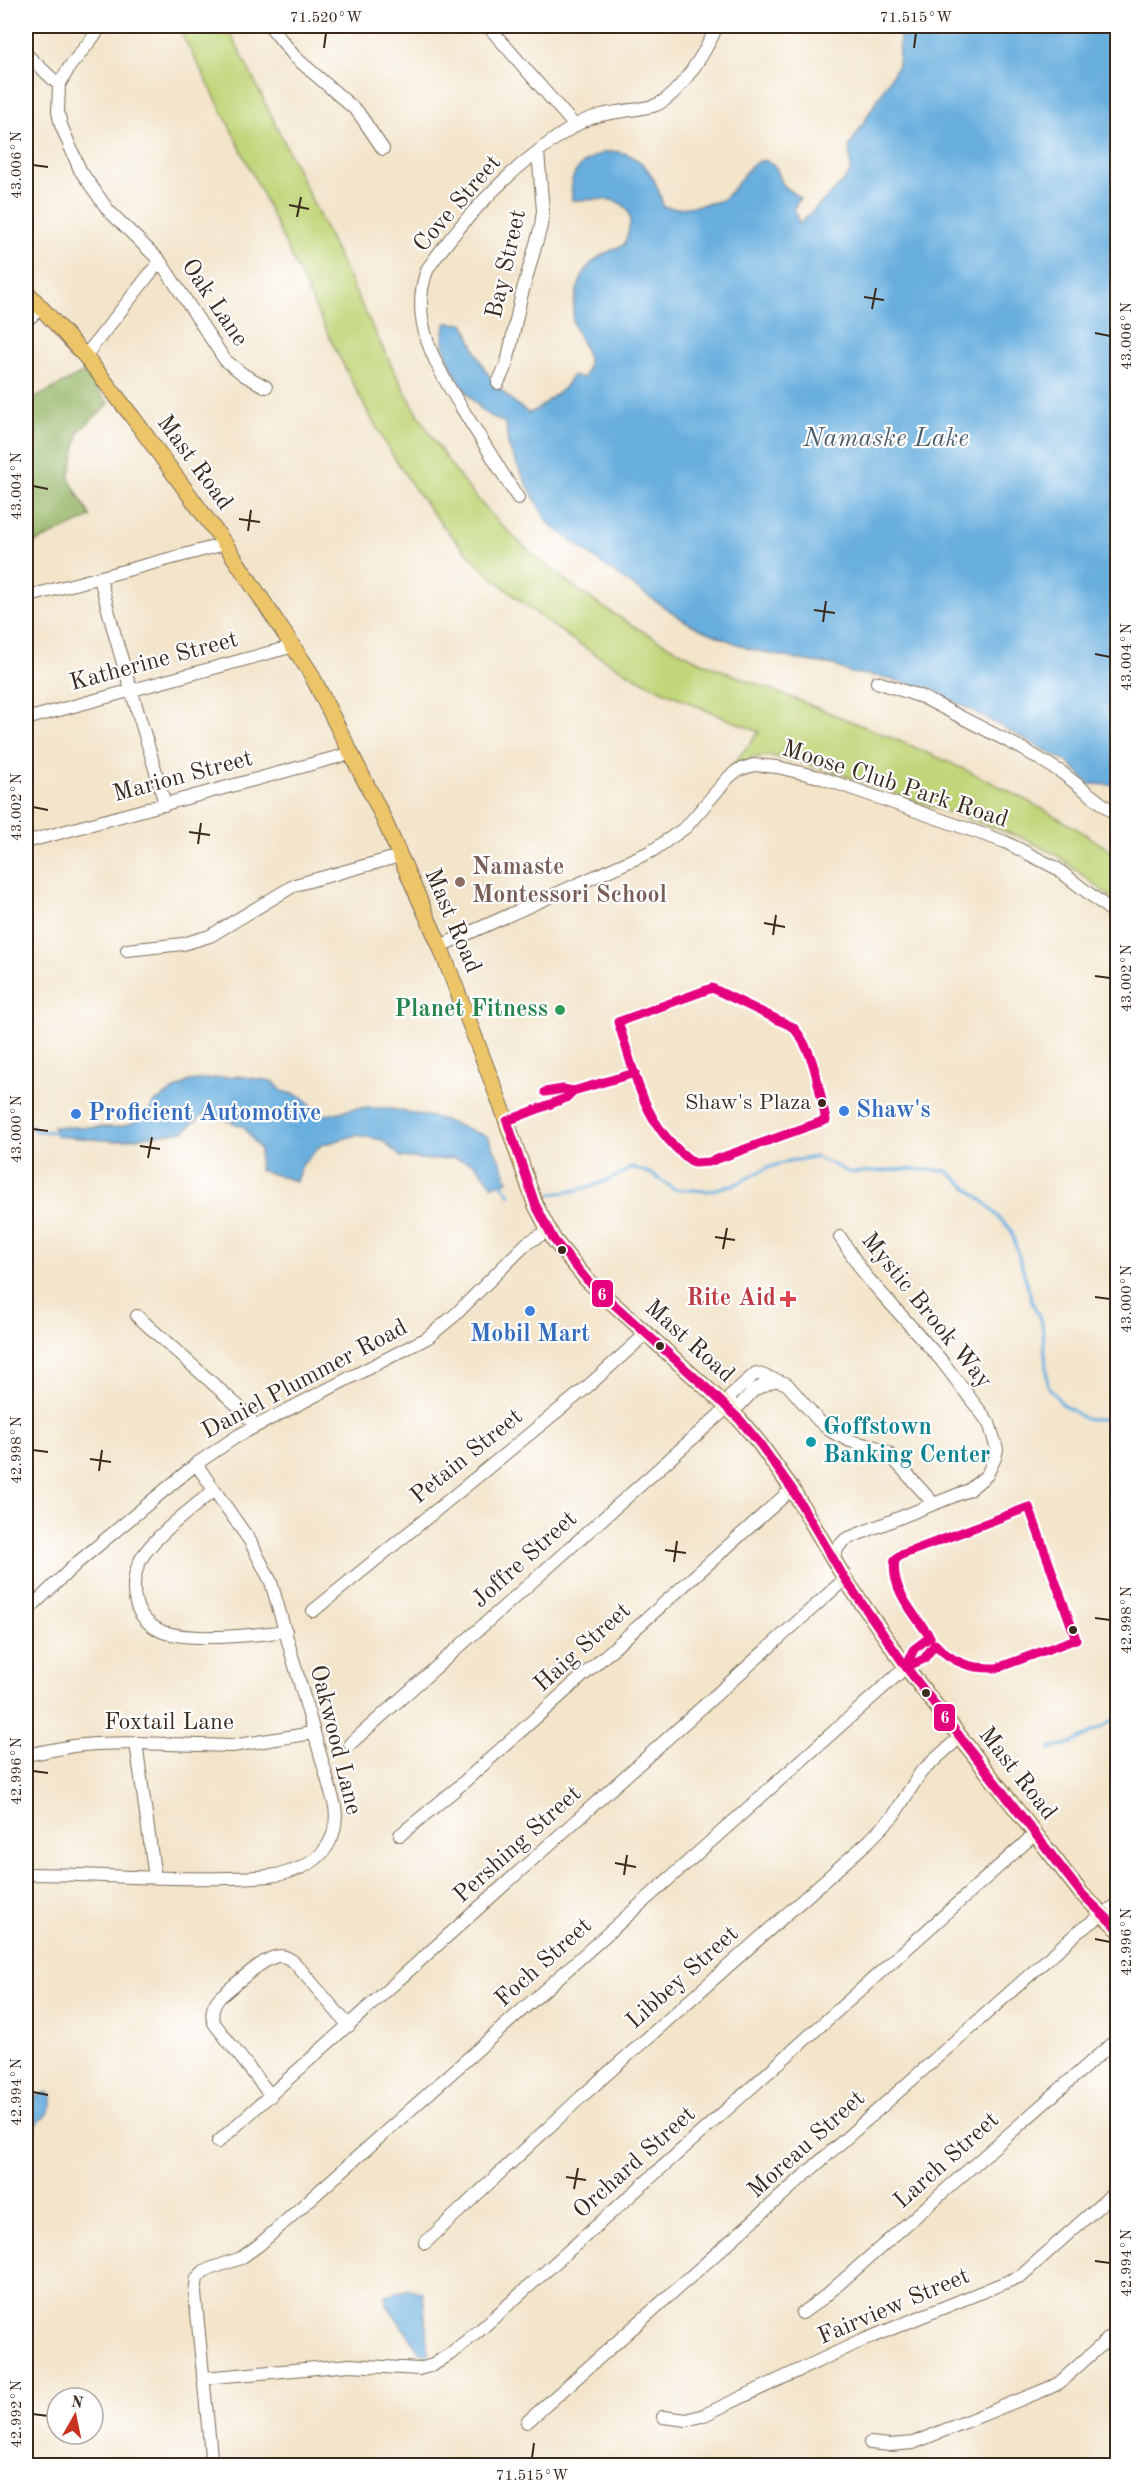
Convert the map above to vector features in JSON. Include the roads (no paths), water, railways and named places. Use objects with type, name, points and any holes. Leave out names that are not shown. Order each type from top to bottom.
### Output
[{"type":"main road","name":"Mast Road","points":[[31,299],[85,356],[225,544],[294,646],[352,753],[440,946],[502,1107],[535,1204],[548,1231],[586,1280],[728,1407],[760,1444],[792,1489],[844,1579],[906,1667],[1101,1916],[1118,1929]]},
{"type":"street","points":[[26,54],[59,85],[70,66],[102,26]]},
{"type":"street","points":[[270,26],[296,57],[358,112],[383,149]]},
{"type":"street","points":[[488,26],[575,126]]},
{"type":"street","name":"Cove Street","points":[[518,498],[438,368],[423,327],[421,291],[428,268],[474,211],[504,179],[538,152],[589,119],[653,106],[667,100],[700,56],[717,26]]},
{"type":"street","name":"Oak Lane","points":[[59,85],[58,112],[61,125],[84,178],[108,210],[160,261],[225,360],[232,368],[266,387]]},
{"type":"street","name":"Bay Street","points":[[498,383],[507,363],[519,307],[541,226],[543,211],[538,152]]},
{"type":"street","points":[[85,356],[160,261]]},
{"type":"street","points":[[26,321],[31,299]]},
{"type":"street","points":[[26,597],[225,544]]},
{"type":"street","points":[[100,577],[109,616],[165,805]]},
{"type":"street","name":"Katherine Street","points":[[26,719],[294,646]]},
{"type":"street","points":[[877,682],[922,697],[1047,762],[1118,816]]},
{"type":"street","name":"Marion Street","points":[[26,842],[352,753]]},
{"type":"street","name":"Moose Club Park Road","points":[[440,946],[652,851],[686,827],[729,777],[738,770],[754,765],[777,766],[819,777],[1005,842],[1056,868],[1118,916]]},
{"type":"street","points":[[127,950],[183,944],[210,936],[296,885],[400,856]]},
{"type":"street","name":"Daniel Plummer Road","points":[[26,1612],[77,1563],[196,1464],[256,1426],[427,1338],[455,1315],[527,1243],[548,1231]]},
{"type":"street","name":"Mystic Brook Way","points":[[833,1560],[838,1547],[846,1539],[969,1490],[987,1475],[995,1458],[996,1449],[993,1431],[941,1360],[865,1275],[840,1237]]},
{"type":"street","points":[[137,1316],[238,1406],[256,1426]]},
{"type":"street","name":"Petain Street","points":[[313,1611],[587,1387],[646,1334]]},
{"type":"street","points":[[775,1380],[754,1390],[740,1406],[728,1407],[730,1395],[756,1373],[787,1384],[818,1420],[832,1432],[850,1441],[887,1452],[934,1504]]},
{"type":"street","name":"Joffre Street","points":[[350,1744],[728,1407]]},
{"type":"street","name":"Oakwood Lane","points":[[26,1874],[211,1878],[278,1874],[300,1868],[319,1856],[332,1838],[336,1828],[336,1817],[278,1603],[262,1561],[237,1521],[196,1464]]},
{"type":"street","name":"Haig Street","points":[[400,1835],[464,1781],[792,1489]]},
{"type":"street","points":[[214,1490],[165,1532],[142,1557],[137,1566],[134,1587],[137,1608],[152,1625],[171,1634],[247,1635],[286,1631]]},
{"type":"street","name":"Pershing Street","points":[[218,2142],[844,1579]]},
{"type":"street","name":"Foch Street","points":[[203,2378],[195,2293],[200,2274],[209,2268],[241,2258],[259,2245],[906,1667]]},
{"type":"street","name":"Foxtail Lane","points":[[26,1755],[73,1746],[136,1743],[232,1746],[313,1733]]},
{"type":"street","name":"Libbey Street","points":[[424,2243],[580,2098],[870,1840],[894,1815],[921,1772],[960,1737]]},
{"type":"street","points":[[136,1743],[155,1878]]},
{"type":"street","name":"Orchard Street","points":[[203,2378],[350,2365],[419,2369],[433,2365],[450,2354],[480,2330],[1035,1834]]},
{"type":"street","name":"Moreau Street","points":[[527,2422],[1079,1931],[1118,1904]]},
{"type":"street","points":[[271,2096],[214,2023],[212,2012],[214,2004],[220,1997],[266,1962],[280,1956],[294,1962],[349,2026]]},
{"type":"street","name":"Larch Street","points":[[802,2313],[823,2298],[1118,2038]]},
{"type":"street","name":"Fairview Street","points":[[663,2417],[687,2420],[704,2415],[859,2342],[1021,2276],[1118,2189]]},
{"type":"street","points":[[870,2443],[890,2445],[913,2443],[1059,2383],[1118,2330]]},
{"type":"street","points":[[203,2378],[212,2466]]},
{"type":"water","name":"Namaske Lake","points":[[896,26],[1117,26],[1117,785],[1089,784],[1069,763],[932,689],[877,676],[850,673],[834,665],[750,649],[700,629],[682,619],[617,575],[547,522],[508,445],[506,424],[484,412],[467,393],[447,357],[444,333],[447,323],[465,324],[488,374],[505,394],[528,413],[535,411],[564,388],[573,375],[583,378],[588,364],[586,351],[573,318],[578,287],[584,273],[592,263],[604,254],[624,245],[630,222],[629,212],[617,202],[599,199],[572,200],[574,175],[583,164],[597,155],[619,152],[642,163],[657,186],[663,206],[675,208],[702,205],[723,199],[749,168],[761,161],[767,161],[776,167],[782,183],[800,198],[794,208],[799,224],[844,181],[851,171],[849,147],[898,65],[900,36],[896,33]]},
{"type":"water","points":[[237,1076],[273,1081],[282,1091],[303,1097],[314,1109],[327,1115],[356,1108],[386,1108],[437,1118],[487,1136],[508,1181],[493,1186],[474,1163],[453,1158],[430,1160],[401,1157],[382,1140],[357,1135],[321,1145],[302,1165],[296,1181],[259,1170],[260,1150],[244,1127],[206,1112],[184,1131],[115,1141],[57,1136],[53,1127],[121,1127],[149,1117],[153,1103],[189,1081]]},
{"type":"water","points":[[47,2092],[51,2095],[51,2107],[41,2120],[26,2131],[26,2102]]},
{"type":"water","points":[[410,2289],[423,2293],[428,2354],[421,2354],[386,2303],[386,2295]]},
{"type":"waterway","points":[[26,1123],[36,1131],[57,1132]]},
{"type":"waterway","points":[[551,1194],[593,1186],[632,1167],[652,1174],[674,1189],[708,1191],[736,1184],[767,1168],[789,1161],[816,1157],[851,1173],[908,1169],[947,1171],[981,1199],[1011,1230],[1033,1304],[1042,1323],[1048,1386],[1062,1404],[1085,1419],[1110,1419],[1118,1416]]},
{"type":"waterway","points":[[500,1181],[510,1195]]},
{"type":"waterway","points":[[1050,1749],[1072,1743],[1118,1718]]},
{"type":"place","name":"Namaste Montessori School","points":[[460,882]]},
{"type":"place","name":"Planet Fitness","points":[[560,1010]]},
{"type":"place","name":"Shaw's Plaza","points":[[822,1103]]},
{"type":"place","name":"Shaw's","points":[[844,1111]]},
{"type":"place","name":"Proficient Automotive","points":[[76,1114]]},
{"type":"place","name":"Rite Aid","points":[[788,1299]]},
{"type":"place","name":"Mobil Mart","points":[[530,1311]]},
{"type":"place","name":"Goffstown Banking Center","points":[[811,1442]]}]
